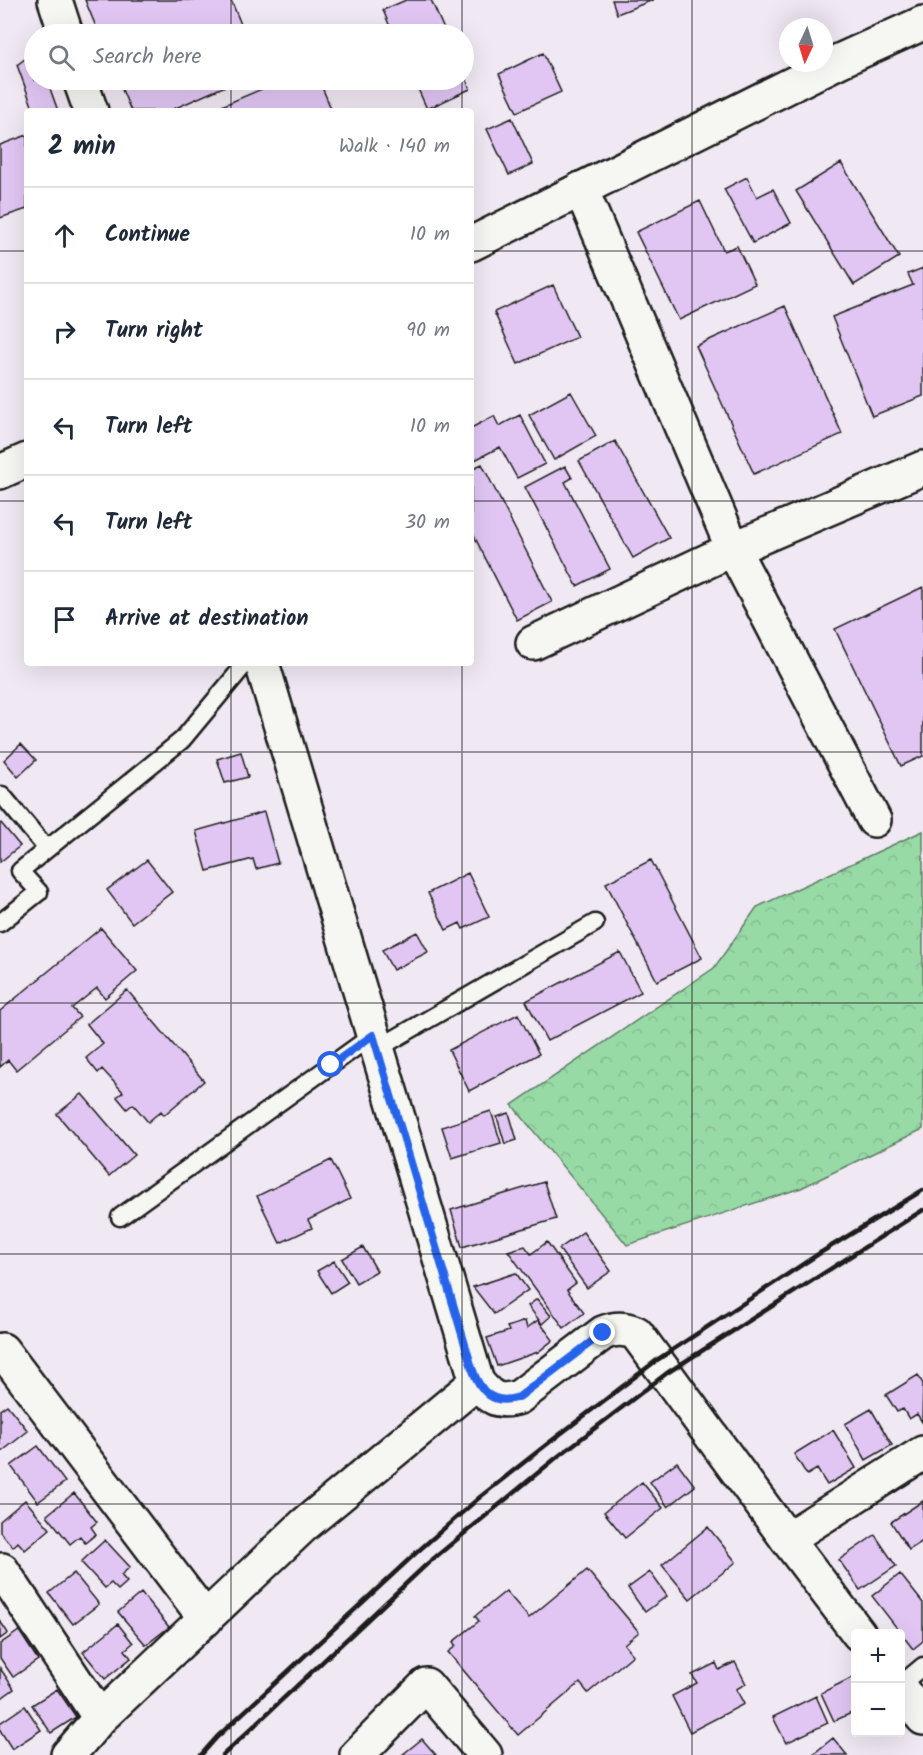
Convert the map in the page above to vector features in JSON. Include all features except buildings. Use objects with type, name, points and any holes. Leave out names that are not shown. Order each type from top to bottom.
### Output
[{"type":"street","points":[[55,0],[63,24]]},
{"type":"street","points":[[474,242],[830,66],[923,23]]},
{"type":"street","points":[[83,90],[89,108]]},
{"type":"street","points":[[581,189],[733,549],[874,820]]},
{"type":"street","points":[[0,472],[24,461]]},
{"type":"street","points":[[533,643],[733,549],[923,468]]},
{"type":"street","points":[[263,666],[477,1382],[495,1399],[507,1401],[519,1397],[603,1333],[611,1329],[624,1328],[636,1333],[855,1629]]},
{"type":"street","points":[[0,1351],[2,1350],[206,1619]]},
{"type":"street","points":[[68,1755],[100,1718],[304,1525],[477,1382]]},
{"type":"street","points":[[787,1539],[923,1453]]},
{"type":"street","points":[[0,1572],[2,1570],[100,1718]]},
{"type":"street","points":[[357,1755],[426,1685],[485,1755]]},
{"type":"street","points":[[905,1694],[923,1718]]},
{"type":"lane","points":[[0,923],[39,892],[20,871],[182,740],[244,666]]},
{"type":"lane","points":[[0,797],[2,795],[47,849]]},
{"type":"lane","points":[[120,1217],[375,1042],[595,923]]},
{"type":"lane","points":[[904,1683],[923,1666]]},
{"type":"green space","points":[[923,831],[923,1129],[801,1188],[627,1245],[512,1105],[714,968],[757,907]]},
{"type":"railway","points":[[201,1755],[217,1737],[417,1552],[480,1497],[546,1445],[657,1360],[820,1253],[923,1190]]},
{"type":"railway","points":[[223,1755],[427,1564],[556,1458],[667,1373],[923,1210]]},
{"type":"route","points":[[331,1065],[373,1035],[472,1368],[477,1382],[484,1391],[495,1399],[507,1401],[519,1397],[603,1333]]}]
